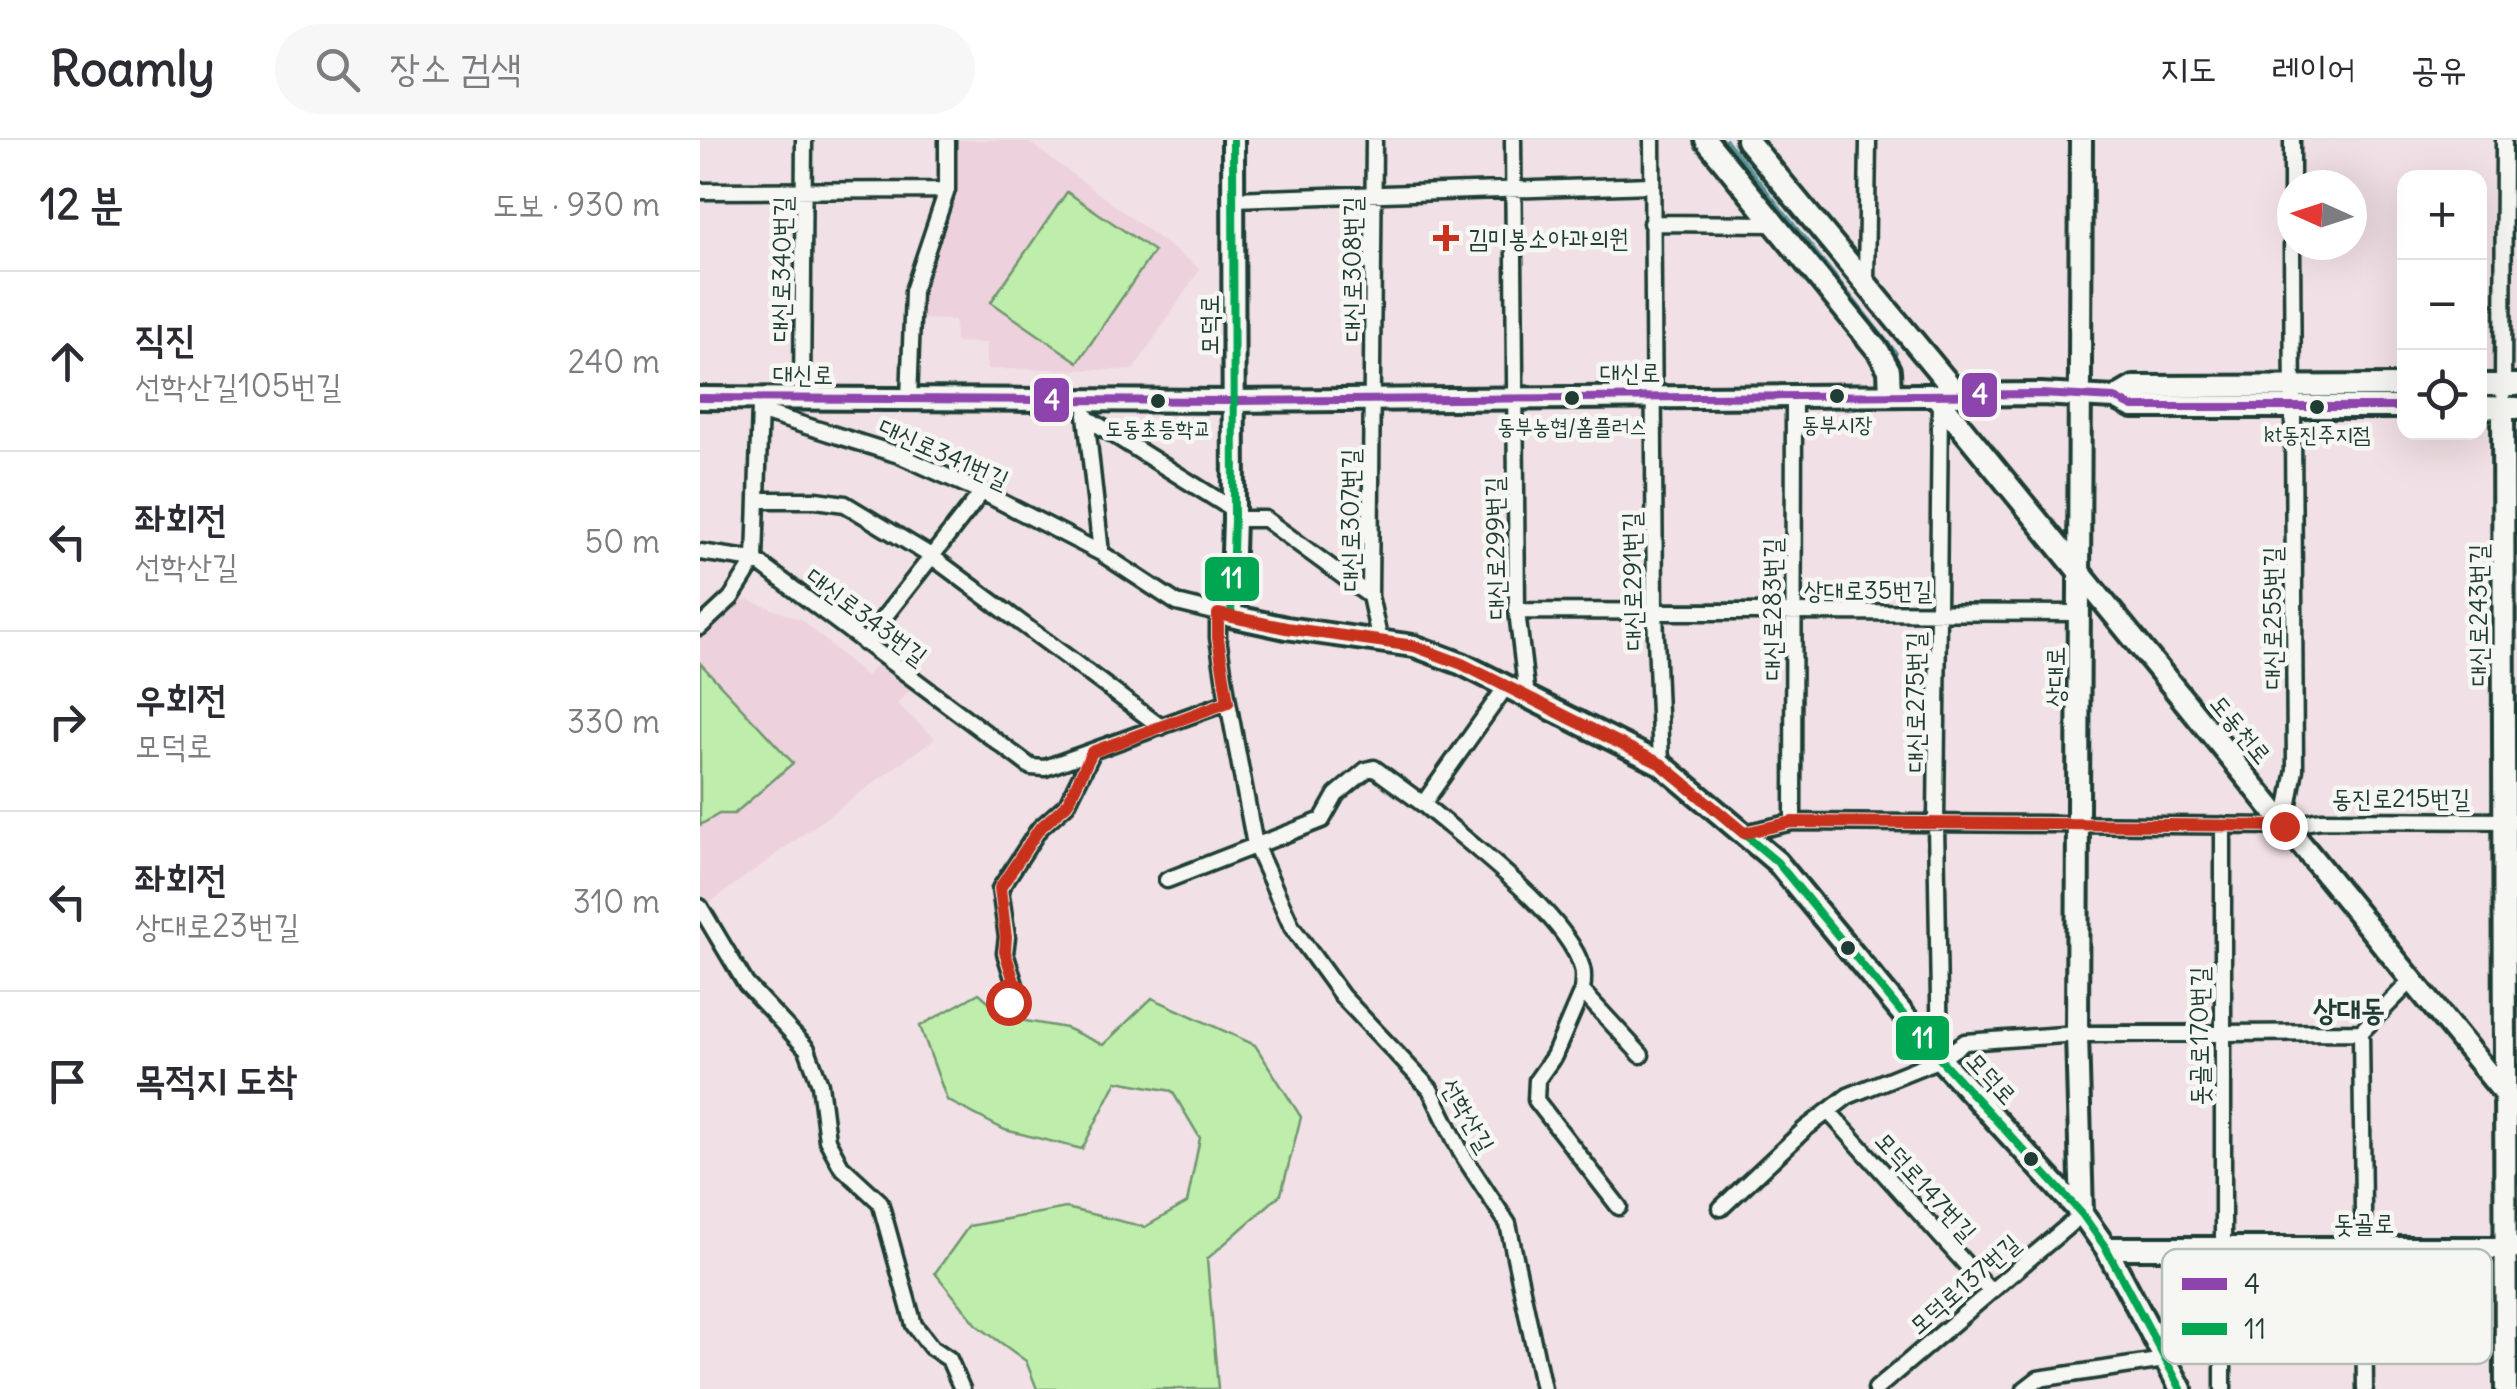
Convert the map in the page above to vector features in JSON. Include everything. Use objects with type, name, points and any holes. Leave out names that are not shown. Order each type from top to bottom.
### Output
[{"type":"street","name":"대신로340번길","points":[[802,399],[804,140]]},
{"type":"street","points":[[909,400],[913,291],[947,190],[947,140]]},
{"type":"street","name":"모덕로","points":[[1233,140],[1234,515],[1225,615],[1414,646],[1462,664],[1661,764],[1777,862],[1940,1059],[2082,1214],[2106,1248],[2162,1354]]},
{"type":"street","name":"대신로308번길","points":[[1374,140],[1374,398]]},
{"type":"street","name":"대신로299번길","points":[[1513,140],[1517,610],[1526,697]]},
{"type":"street","name":"대신로291번길","points":[[1652,140],[1654,612],[1661,764]]},
{"type":"street","points":[[1706,140],[1884,360],[1889,370],[1890,395]]},
{"type":"street","name":"도동천로","points":[[1747,140],[1913,340],[1945,396],[2284,826],[2512,1102]]},
{"type":"street","points":[[1866,283],[1868,140]]},
{"type":"street","name":"상대로","points":[[2081,140],[2077,1034],[2082,1214]]},
{"type":"street","name":"대신로255번길","points":[[2292,140],[2292,170]]},
{"type":"street","points":[[2504,140],[2510,408]]},
{"type":"street","points":[[1234,198],[1651,186]]},
{"type":"street","points":[[700,191],[947,190]]},
{"type":"street","points":[[1651,223],[1776,224]]},
{"type":"street","name":"대신로255번길","points":[[2284,826],[2295,768],[2292,260]]},
{"type":"street","points":[[1884,360],[1908,356],[1913,340]]},
{"type":"street","name":"대신로","points":[[2293,397],[2397,387]]},
{"type":"street","name":"대신로","points":[[700,398],[759,405],[802,399],[909,400],[1086,410],[1374,398],[2115,398],[2134,388],[2397,407]]},
{"type":"street","name":"대신로283번길","points":[[1792,822],[1794,396]]},
{"type":"street","name":"대신로275번길","points":[[1940,1059],[1936,824],[1945,396]]},
{"type":"street","name":"대신로307번길","points":[[1374,398],[1370,596],[1380,641]]},
{"type":"street","points":[[700,627],[730,598],[755,560],[759,405]]},
{"type":"street","name":"대신로341번길","points":[[759,405],[885,450],[982,492],[1101,553],[1177,603],[1225,615]]},
{"type":"street","name":"대신로243번길","points":[[2510,408],[2510,821]]},
{"type":"street","points":[[1086,410],[1234,515],[1265,519],[1370,596]]},
{"type":"street","points":[[1086,410],[1101,553]]},
{"type":"street","points":[[864,643],[982,492]]},
{"type":"street","points":[[758,500],[845,504],[931,556],[1161,727]]},
{"type":"street","points":[[700,552],[755,560]]},
{"type":"street","name":"대신로343번길","points":[[755,560],[1031,767],[1045,768],[1092,752]]},
{"type":"street","name":"상대로35번길","points":[[1517,610],[2081,613]]},
{"type":"street","name":"선학산길","points":[[1225,615],[1218,638],[1255,846],[1292,927],[1342,996],[1430,1089],[1462,1154],[1508,1224],[1543,1389]]},
{"type":"street","points":[[1423,804],[1505,688]]},
{"type":"street","points":[[1008,1002],[1017,991],[1005,952],[1000,888],[1039,829],[1067,804],[1092,752],[1228,702]]},
{"type":"street","points":[[1167,880],[1322,820],[1336,795],[1366,770],[1374,768],[1383,773],[1531,898],[1570,941],[1583,970],[1582,992],[1554,1056],[1537,1080],[1536,1100],[1619,1207]]},
{"type":"street","name":"동진로215번길","points":[[1744,833],[1792,822],[2284,826],[2321,820],[2510,821]]},
{"type":"street","points":[[2506,1389],[2511,1357],[2512,1248],[2510,821]]},
{"type":"street","name":"돗골로170번길","points":[[2222,1248],[2223,825]]},
{"type":"street","points":[[700,907],[746,984],[806,1049],[820,1084],[827,1140],[842,1166],[880,1202],[914,1325],[930,1347],[949,1359],[962,1389]]},
{"type":"street","points":[[1721,1208],[1804,1129],[1848,1096],[1940,1059],[1965,1042],[2077,1034],[2361,1032],[2411,982]]},
{"type":"street","points":[[1582,992],[1641,1055]]},
{"type":"street","points":[[2361,1032],[2363,1248]]},
{"type":"street","name":"모덕로147번길","points":[[1829,1112],[1989,1290]]},
{"type":"street","name":"모덕로137번길","points":[[1876,1389],[2082,1214]]},
{"type":"street","name":"돗골로","points":[[2106,1248],[2512,1248]]},
{"type":"street","points":[[2025,1389],[2162,1361]]},
{"type":"street","name":"모덕로","points":[[2167,1364],[2182,1389]]},
{"type":"street","points":[[2222,1364],[2223,1389]]},
{"type":"street","points":[[2365,1364],[2365,1389]]},
{"type":"shaded area","name":"도동초등학교","points":[[955,140],[1026,140],[1200,269],[1133,370],[987,369],[986,343],[955,342],[955,320],[920,319],[920,290],[954,190]]},
{"type":"shaded area","points":[[748,600],[802,620],[866,677],[880,661],[917,681],[897,704],[935,738],[708,904],[700,898],[700,632],[739,602]]},
{"type":"green space","points":[[1067,192],[1154,251],[1078,362],[991,302]]},
{"type":"green space","points":[[700,663],[793,763],[734,814],[719,814],[700,825]]},
{"type":"green space","points":[[979,993],[1008,1018],[1066,1028],[1103,1045],[1152,998],[1255,1045],[1301,1117],[1281,1194],[1207,1259],[1218,1389],[1037,1389],[1026,1361],[978,1326],[935,1273],[969,1226],[1066,1208],[1145,1227],[1187,1203],[1200,1138],[1172,1091],[1117,1081],[1082,1149],[1005,1130],[947,1100],[920,1026]]},
{"type":"waterway","points":[[1726,140],[1896,353]]},
{"type":"transit line","name":"11","points":[[1233,140],[1231,616],[1414,646],[1462,664],[1661,764],[1777,862],[1940,1059],[2082,1214],[2106,1248],[2162,1353]]},
{"type":"transit line","name":"4","points":[[700,398],[1233,401],[2041,394],[2115,398],[2133,407],[2397,407]]},
{"type":"transit line","name":"11","points":[[2168,1364],[2181,1389]]},
{"type":"place","name":"김미봉소아과의원","points":[[1446,238]]},
{"type":"place","name":"동부시장","points":[[1837,396]]},
{"type":"place","name":"동부농협/홈플러스","points":[[1572,398]]},
{"type":"place","name":"도동초등학교","points":[[1158,401]]},
{"type":"place","name":"kt동진주지점","points":[[2317,407]]},
{"type":"district","name":"상대동","points":[[2349,1009]]},
{"type":"route","points":[[1008,1002],[1017,991],[1005,952],[1000,888],[1039,829],[1067,804],[1092,752],[1228,702],[1218,614],[1414,646],[1462,664],[1661,764],[1744,833],[1792,822],[2284,826]]}]
